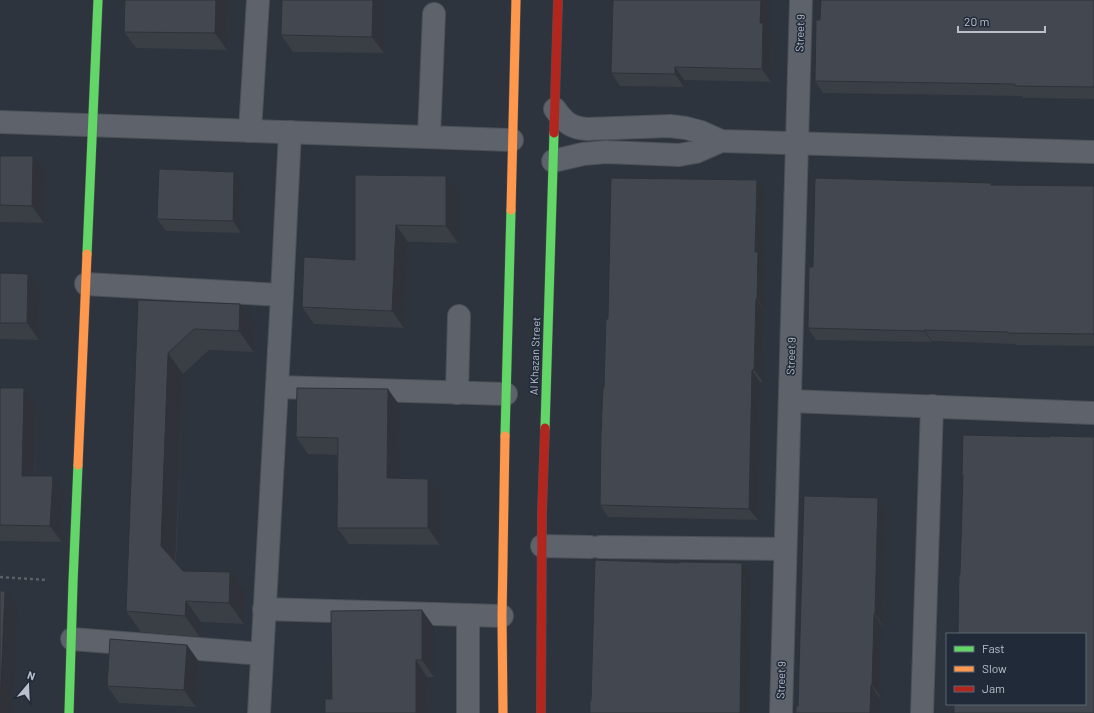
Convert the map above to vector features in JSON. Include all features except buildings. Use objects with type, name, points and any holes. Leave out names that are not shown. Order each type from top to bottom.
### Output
[{"type":"main road","points":[[69,713],[73,582],[98,0]]},
{"type":"main road","points":[[503,713],[502,616],[506,394],[516,0]]},
{"type":"main road","name":"Al Khazan Street","points":[[541,713],[542,512],[558,0]]},
{"type":"street","points":[[250,131],[258,0]]},
{"type":"street","name":"Street 9","points":[[780,713],[801,0]]},
{"type":"street","points":[[429,136],[434,14]]},
{"type":"street","points":[[555,109],[563,120],[575,128],[587,129],[670,126],[700,132],[721,141],[1094,152]]},
{"type":"street","points":[[0,122],[512,140]]},
{"type":"street","points":[[258,713],[290,132]]},
{"type":"street","points":[[553,161],[583,154],[606,152],[679,155],[696,152],[721,141]]},
{"type":"street","points":[[86,284],[282,295]]},
{"type":"street","points":[[457,393],[459,316]]},
{"type":"street","points":[[276,387],[506,394]]},
{"type":"street","points":[[790,401],[1094,412]]},
{"type":"street","points":[[922,713],[932,406]]},
{"type":"street","points":[[542,546],[785,550]]},
{"type":"street","points":[[264,609],[502,616]]},
{"type":"street","points":[[468,615],[468,713]]},
{"type":"street","points":[[72,639],[262,654]]},
{"type":"path","points":[[0,577],[73,582]]},
{"type":"traffic: fast","points":[[87,254],[98,0]]},
{"type":"traffic: fast","points":[[545,428],[554,133]]},
{"type":"traffic: fast","points":[[505,436],[511,210]]},
{"type":"traffic: fast","points":[[69,713],[78,465]]},
{"type":"traffic: slow","points":[[511,210],[516,0]]},
{"type":"traffic: slow","points":[[78,465],[87,254]]},
{"type":"traffic: slow","points":[[503,713],[502,616],[505,436]]},
{"type":"traffic: jam","points":[[554,133],[558,0]]},
{"type":"traffic: jam","points":[[541,713],[542,512],[545,428]]}]
